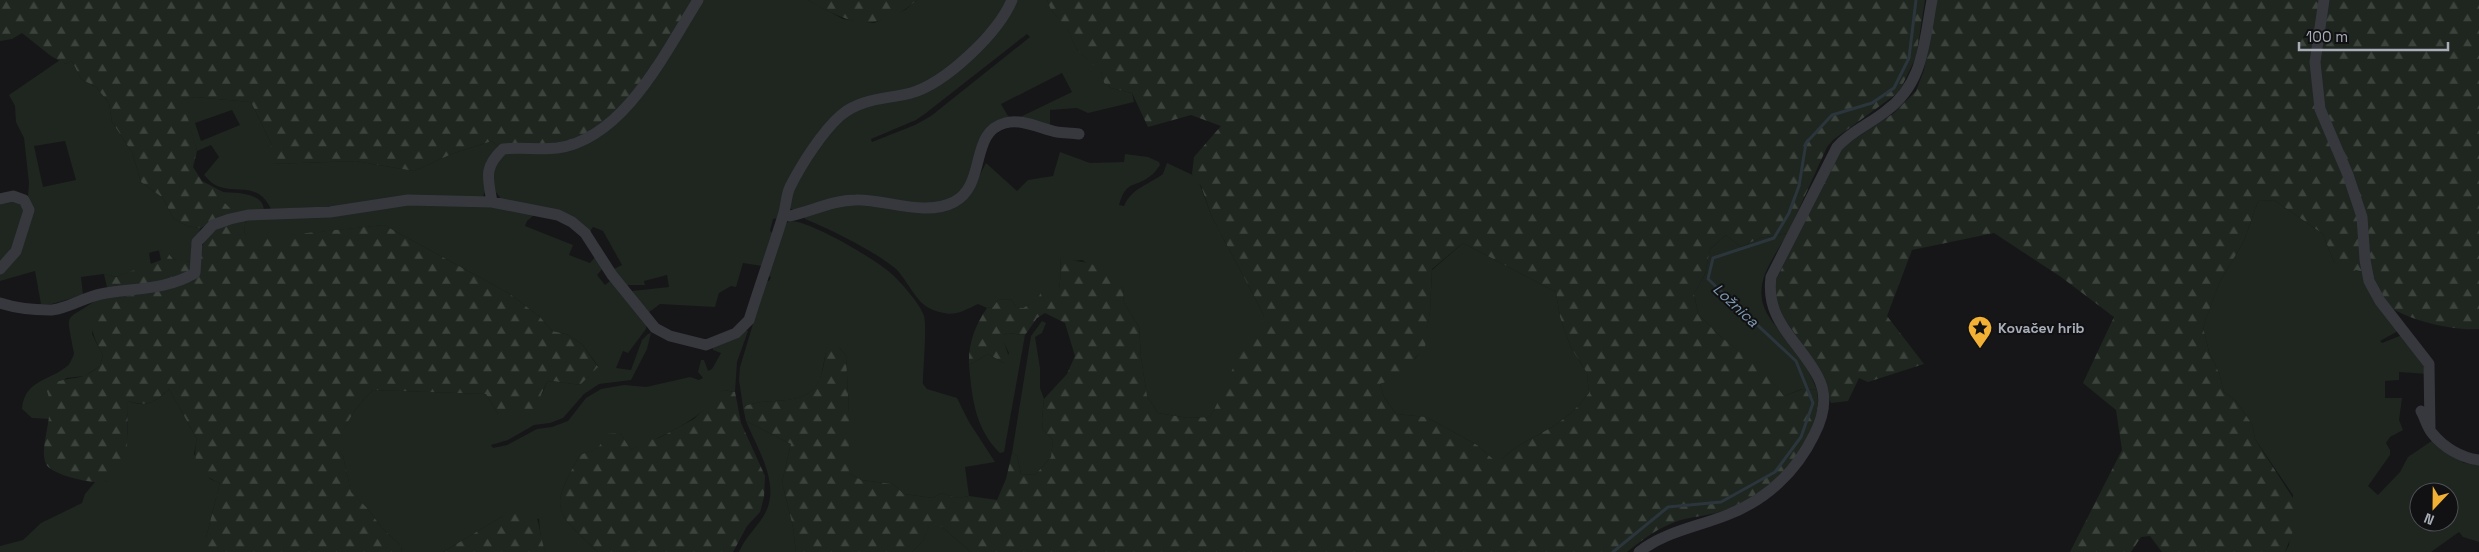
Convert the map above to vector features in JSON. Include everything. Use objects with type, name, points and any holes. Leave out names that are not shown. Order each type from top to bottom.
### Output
[{"type":"street","points":[[492,202],[488,175],[491,160],[503,150],[558,148],[581,140],[620,114],[644,88],[698,0]]},
{"type":"street","points":[[0,302],[29,309],[52,310],[101,294],[138,290],[184,280],[195,273],[196,242],[213,225],[248,215],[330,212],[408,200],[492,202],[558,215],[572,222],[585,233],[612,275],[655,328],[670,336],[706,344],[721,340],[736,333],[749,320],[784,214],[789,188],[807,159],[840,116],[862,103],[914,92],[942,76],[988,37],[1007,12],[1012,0]]},
{"type":"street","points":[[1639,552],[1681,530],[1728,515],[1778,486],[1791,472],[1809,446],[1819,425],[1825,402],[1818,377],[1774,313],[1769,293],[1771,277],[1836,147],[1846,136],[1887,110],[1907,91],[1917,75],[1932,0]]},
{"type":"street","points":[[2324,0],[2315,62],[2320,109],[2348,175],[2362,217],[2364,260],[2369,281],[2380,301],[2429,364],[2430,430]]},
{"type":"street","points":[[790,216],[839,201],[858,200],[922,207],[954,202],[966,192],[974,179],[979,152],[985,138],[997,126],[1006,122],[1079,134]]},
{"type":"street","points":[[0,199],[13,196],[24,200],[30,210],[16,251],[0,269]]},
{"type":"street","points":[[2421,411],[2430,430],[2460,455],[2479,460]]},
{"type":"green space","points":[[0,0],[695,0],[629,103],[587,136],[564,143],[500,148],[492,141],[454,153],[414,171],[356,161],[271,164],[267,160],[267,153],[272,145],[251,102],[195,97],[183,100],[197,151],[193,167],[202,181],[223,192],[223,201],[231,209],[251,209],[252,212],[214,221],[201,228],[187,226],[173,218],[163,198],[141,182],[132,152],[112,122],[109,103],[96,87],[81,79],[72,61],[65,64],[51,56],[22,33],[12,39],[0,41]]},
{"type":"green space","points":[[701,0],[808,0],[843,19],[874,23],[905,10],[917,0],[1009,0],[976,46],[926,84],[869,99],[824,128],[778,218],[773,219],[770,231],[774,234],[762,266],[743,263],[736,287],[731,286],[719,293],[715,307],[660,304],[648,313],[632,291],[669,287],[667,275],[644,281],[645,285],[625,285],[612,270],[622,265],[603,231],[593,227],[591,237],[585,229],[502,200],[492,187],[492,164]]},
{"type":"green space","points":[[808,0],[917,0],[903,11],[889,18],[876,22],[863,22],[837,15]]},
{"type":"green space","points":[[1015,0],[1047,0],[1051,10],[1067,27],[1077,50],[1101,71],[1104,83],[1111,88],[1132,93],[1134,102],[1088,113],[1077,108],[1050,110],[1050,125],[1013,125],[1001,130],[984,148],[963,193],[930,206],[859,197],[799,211],[791,209],[788,205],[793,188],[830,131],[850,112],[935,84]],"holes":[[[1027,34],[1030,37],[931,116],[915,125],[872,142],[871,139],[916,120]],[[1062,73],[1072,92],[1014,120],[1008,116],[1001,104]]]},
{"type":"green space","points":[[1047,0],[1925,0],[1916,57],[1899,92],[1833,140],[1827,147],[1788,233],[1760,238],[1741,247],[1726,235],[1710,249],[1705,274],[1694,294],[1698,314],[1720,336],[1763,370],[1784,396],[1803,389],[1817,390],[1818,397],[1817,417],[1811,433],[1791,464],[1764,489],[1732,507],[1716,513],[1674,522],[1652,534],[1627,552],[971,552],[942,527],[929,527],[923,541],[912,552],[796,552],[793,527],[782,482],[791,444],[746,421],[743,407],[797,398],[807,394],[815,388],[820,378],[828,344],[839,347],[846,356],[849,413],[849,473],[861,480],[893,484],[904,494],[933,498],[941,493],[958,498],[969,496],[997,500],[1006,479],[1012,453],[1017,456],[1021,474],[1035,475],[1051,457],[1053,440],[1043,430],[1044,399],[1067,374],[1075,356],[1065,323],[1045,313],[1037,318],[1025,335],[1008,333],[1003,335],[1009,362],[1004,363],[988,354],[969,365],[971,343],[976,328],[987,308],[993,307],[998,300],[1011,299],[1016,307],[1023,308],[1037,300],[1043,289],[1059,289],[1061,274],[1060,256],[1097,266],[1113,277],[1123,288],[1124,303],[1139,327],[1141,358],[1147,396],[1158,413],[1188,418],[1210,417],[1240,354],[1262,321],[1264,315],[1212,217],[1201,186],[1192,174],[1194,157],[1221,126],[1191,115],[1148,127],[1132,93],[1111,88],[1104,83],[1101,72],[1077,50],[1067,28],[1051,10]],"holes":[[[1463,243],[1556,292],[1560,317],[1571,348],[1587,373],[1589,393],[1569,415],[1517,447],[1502,459],[1493,459],[1477,445],[1426,417],[1396,414],[1384,397],[1380,384],[1401,376],[1413,365],[1415,358],[1425,348],[1430,311],[1432,269]]]},
{"type":"green space","points":[[1937,0],[2479,0],[2479,329],[2445,327],[2432,324],[2408,316],[2388,306],[2379,296],[2367,273],[2356,270],[2351,272],[2334,262],[2323,234],[2274,200],[2258,201],[2244,241],[2219,283],[2203,327],[2209,352],[2219,373],[2224,392],[2235,400],[2252,424],[2255,439],[2298,506],[2300,513],[2285,552],[2162,552],[2150,536],[2141,537],[2131,552],[2070,552],[2122,450],[2116,410],[2083,383],[2114,317],[2061,277],[1994,233],[1912,250],[1887,316],[1924,364],[1868,382],[1859,378],[1848,401],[1831,403],[1820,370],[1775,305],[1776,280],[1841,148],[1894,113],[1916,91],[1924,70]]},
{"type":"green space","points":[[60,60],[65,64],[72,61],[81,79],[96,87],[109,103],[112,122],[132,152],[141,182],[163,198],[173,218],[187,226],[201,228],[191,247],[191,262],[180,261],[162,251],[155,251],[149,253],[151,265],[116,277],[104,274],[81,277],[83,295],[52,304],[41,304],[35,271],[0,281],[0,273],[31,204],[28,196],[29,183],[24,138],[16,122],[15,106],[9,95]],"holes":[[[65,141],[76,180],[43,187],[34,146]]]},
{"type":"green space","points":[[195,97],[251,102],[272,145],[271,164],[356,161],[414,171],[454,153],[492,141],[500,148],[482,200],[271,209],[261,195],[249,190],[220,187],[213,184],[204,175],[219,157],[211,145],[197,151],[182,100]],"holes":[[[232,110],[240,125],[201,141],[195,123]]]},
{"type":"green space","points":[[1060,152],[1090,163],[1124,162],[1125,154],[1148,157],[1159,162],[1160,165],[1152,174],[1125,191],[1119,205],[1124,206],[1131,195],[1163,174],[1167,163],[1197,177],[1212,217],[1264,315],[1260,328],[1210,417],[1188,418],[1158,413],[1147,396],[1141,358],[1139,327],[1124,303],[1123,288],[1082,260],[1074,261],[1060,257],[1061,274],[1059,289],[1023,308],[1016,307],[1011,299],[998,300],[993,307],[987,308],[978,304],[961,312],[951,314],[939,312],[926,306],[916,297],[896,269],[877,255],[805,219],[805,216],[838,204],[921,210],[971,192],[986,163],[1017,191],[1028,180],[1053,176]]},
{"type":"green space","points":[[223,192],[241,193],[254,197],[259,200],[264,210],[252,212],[251,209],[231,209],[223,201]]},
{"type":"green space","points":[[12,200],[24,206],[18,239],[0,263],[0,202]]},
{"type":"green space","points":[[2274,200],[2323,234],[2334,262],[2362,272],[2398,331],[2380,341],[2382,343],[2402,335],[2415,350],[2428,374],[2399,372],[2399,380],[2385,381],[2385,398],[2402,398],[2399,420],[2403,430],[2390,437],[2386,443],[2390,450],[2390,455],[2368,486],[2378,495],[2400,472],[2408,457],[2433,440],[2464,463],[2479,464],[2479,542],[2463,537],[2459,532],[2431,552],[2285,552],[2289,545],[2293,495],[2255,439],[2252,424],[2235,400],[2224,392],[2219,373],[2209,352],[2203,327],[2219,283],[2244,241],[2258,201]]},
{"type":"green space","points":[[405,204],[494,207],[534,215],[527,221],[525,226],[573,245],[569,255],[590,263],[596,256],[603,268],[597,275],[605,285],[611,280],[647,321],[646,329],[628,353],[623,351],[616,368],[631,370],[642,340],[651,333],[647,349],[631,380],[599,384],[584,394],[563,418],[550,423],[534,425],[508,440],[491,445],[493,448],[507,445],[537,429],[552,427],[568,421],[586,398],[601,389],[624,385],[646,387],[690,377],[699,380],[703,378],[698,372],[701,360],[704,360],[708,371],[712,369],[721,353],[713,350],[713,347],[737,338],[745,330],[748,331],[737,362],[735,392],[723,390],[709,405],[686,423],[631,450],[620,433],[599,448],[580,455],[563,488],[560,499],[561,509],[565,518],[598,552],[546,552],[541,542],[539,519],[503,516],[443,552],[402,552],[401,546],[351,493],[343,456],[337,447],[351,416],[373,390],[486,394],[498,414],[542,394],[547,382],[553,381],[580,385],[598,366],[582,344],[566,334],[552,331],[540,317],[510,294],[384,225],[248,240],[244,232],[246,218]]},
{"type":"green space","points":[[246,218],[244,232],[248,239],[384,225],[510,294],[540,317],[552,331],[566,334],[582,344],[598,367],[580,385],[553,381],[547,382],[532,414],[498,414],[486,394],[373,390],[351,416],[338,447],[343,456],[351,492],[367,508],[382,528],[401,546],[402,552],[206,552],[206,538],[220,483],[206,475],[198,466],[195,454],[197,439],[169,389],[155,401],[146,404],[128,401],[126,452],[115,475],[108,481],[102,482],[85,481],[65,476],[46,464],[44,449],[50,410],[47,391],[55,383],[81,377],[100,366],[103,356],[95,340],[92,328],[99,298],[134,295],[193,281],[206,239],[217,229]]},
{"type":"green space","points":[[791,221],[813,227],[828,234],[874,261],[894,276],[919,306],[925,321],[923,384],[927,389],[957,398],[969,422],[995,462],[965,467],[969,496],[958,498],[941,493],[933,498],[904,494],[893,484],[861,480],[849,473],[849,413],[846,356],[839,347],[826,352],[820,379],[814,389],[806,395],[743,407],[739,380],[740,367],[766,281],[769,281],[771,277],[767,276],[786,223]]},
{"type":"green space","points":[[1788,233],[1765,274],[1762,297],[1768,316],[1798,354],[1817,390],[1802,389],[1784,396],[1763,371],[1720,336],[1698,314],[1694,294],[1705,274],[1710,249],[1726,235],[1741,247],[1760,238]]},
{"type":"green space","points":[[1463,243],[1556,292],[1560,317],[1571,348],[1587,373],[1589,393],[1574,410],[1557,424],[1517,447],[1502,459],[1493,459],[1477,445],[1426,417],[1396,414],[1384,397],[1380,384],[1401,375],[1424,348],[1430,311],[1432,270]]},
{"type":"green space","points":[[159,250],[166,251],[173,259],[191,262],[190,271],[185,276],[108,291],[104,274],[116,277],[161,260]]},
{"type":"green space","points":[[99,298],[92,334],[103,356],[100,366],[85,376],[66,378],[50,399],[50,419],[32,418],[22,409],[27,393],[38,383],[69,365],[74,354],[69,330],[70,318]]},
{"type":"green space","points":[[1042,321],[1046,323],[1042,333],[1035,337],[1040,368],[1040,388],[1044,399],[1043,430],[1053,440],[1051,457],[1035,475],[1021,474],[1017,456],[1012,453],[1031,336]]},
{"type":"green space","points":[[1008,333],[1025,335],[1004,452],[1000,453],[985,434],[976,412],[969,365],[988,354],[1004,363],[1009,353],[1003,341],[1003,335]]},
{"type":"green space","points":[[169,389],[197,439],[194,454],[210,479],[220,483],[206,538],[206,552],[0,552],[0,546],[23,540],[41,523],[82,503],[85,494],[95,482],[106,482],[121,462],[124,453],[127,435],[128,401],[146,404],[155,400]]},
{"type":"green space","points":[[723,390],[735,392],[741,423],[765,476],[764,497],[760,512],[747,526],[733,552],[598,552],[565,518],[561,509],[560,499],[563,488],[580,455],[598,448],[607,434],[620,433],[631,450],[646,441],[659,438],[694,419]]},
{"type":"green space","points":[[746,421],[791,444],[782,482],[793,527],[796,552],[739,552],[763,517],[770,493],[766,468]]},
{"type":"green space","points":[[533,509],[546,552],[443,552],[503,516]]},
{"type":"green space","points":[[929,526],[942,527],[971,552],[912,552],[923,541]]},
{"type":"waterway","name":"Ložnica","points":[[1613,552],[1668,507],[1721,502],[1775,472],[1801,437],[1813,403],[1796,361],[1708,279],[1713,258],[1774,238],[1789,213],[1799,186],[1806,143],[1832,115],[1872,103],[1894,88],[1909,58],[1916,0]]},
{"type":"place","name":"Kovačev hrib","points":[[1980,349]]}]
